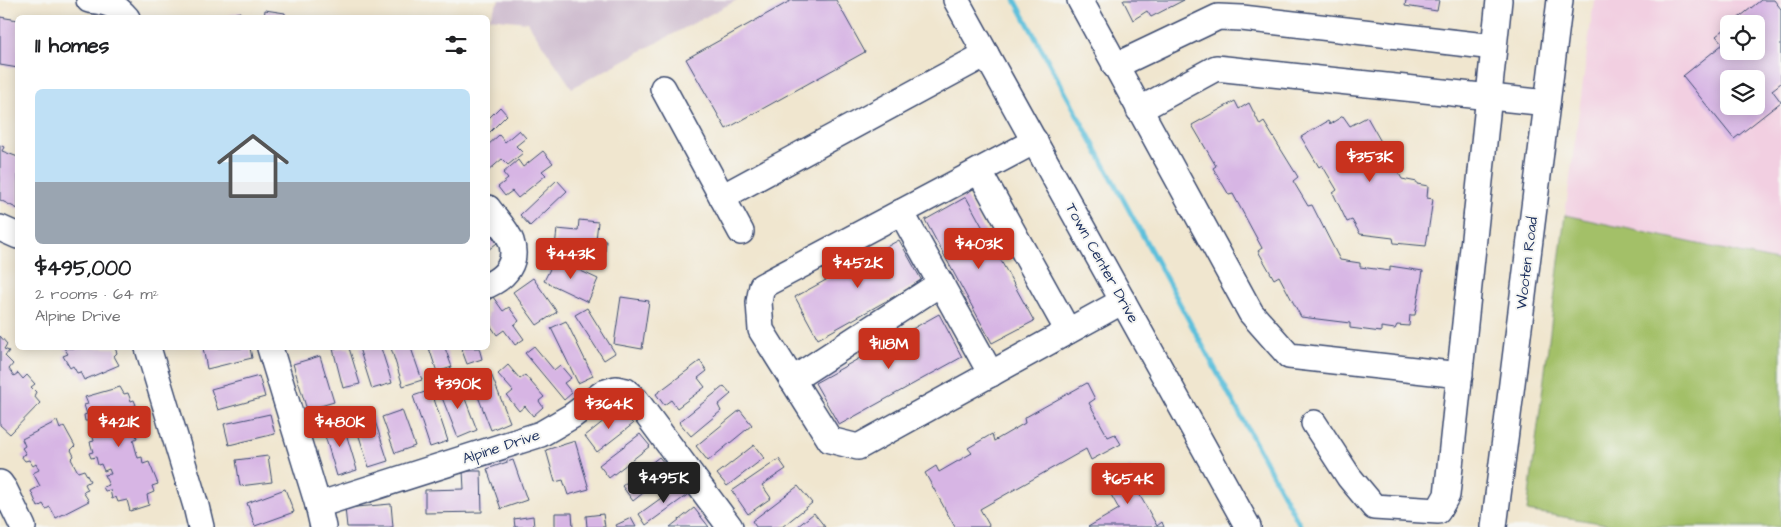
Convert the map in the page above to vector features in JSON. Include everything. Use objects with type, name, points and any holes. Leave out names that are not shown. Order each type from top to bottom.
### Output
[{"type":"street","points":[[89,0],[105,2],[119,8],[125,15]]},
{"type":"street","name":"Town Center Drive","points":[[956,0],[1248,527]]},
{"type":"street","points":[[1080,0],[1251,313],[1289,356],[1460,375]]},
{"type":"street","points":[[1314,423],[1349,478],[1374,507],[1438,511],[1447,495],[1499,0]]},
{"type":"street","name":"Wooten Road","points":[[1494,527],[1560,0]]},
{"type":"street","points":[[1115,66],[1218,17],[1242,18],[1494,47]]},
{"type":"street","points":[[722,197],[986,54]]},
{"type":"street","points":[[1139,110],[1216,68],[1547,103]]},
{"type":"street","points":[[662,88],[741,232]]},
{"type":"street","points":[[1035,141],[762,286],[759,302],[761,330],[830,440],[858,447],[1123,301]]},
{"type":"street","points":[[980,171],[1068,331]]},
{"type":"street","points":[[490,211],[511,239],[513,252],[512,265],[503,276],[490,284]]},
{"type":"street","points":[[901,212],[991,374]]},
{"type":"street","points":[[0,228],[15,235]]},
{"type":"street","points":[[792,380],[941,283]]},
{"type":"street","points":[[149,350],[196,506],[200,527]]},
{"type":"street","points":[[277,350],[321,516]]},
{"type":"street","name":"Alpine Drive","points":[[321,516],[541,434],[566,420],[603,393],[616,389],[626,391],[636,400],[730,527]]},
{"type":"street","points":[[0,483],[13,523]]},
{"type":"shaded area","points":[[499,0],[737,0],[572,88],[527,22],[490,18]]},
{"type":"shaded area","points":[[1594,0],[1781,0],[1781,262],[1565,215]]},
{"type":"green space","points":[[1565,215],[1781,262],[1781,527],[1625,527],[1527,511]]},
{"type":"building","points":[[792,0],[836,0],[865,52],[726,129],[686,59]]},
{"type":"building","points":[[1123,0],[1184,0],[1151,17],[1147,11],[1133,20]]},
{"type":"building","points":[[1406,0],[1439,0],[1437,11],[1405,6]]},
{"type":"building","points":[[1761,0],[1774,0],[1781,9],[1781,83],[1772,90],[1781,102],[1765,115],[1765,70],[1720,70],[1720,115],[1764,115],[1734,139],[1683,76],[1720,46],[1720,60],[1765,60],[1765,15],[1742,15]]},
{"type":"building","points":[[265,10],[285,13],[285,15],[264,15]]},
{"type":"building","points":[[240,12],[241,15],[230,15]]},
{"type":"building","points":[[0,17],[15,20],[15,68],[0,65]]},
{"type":"building","points":[[1235,101],[1239,109],[1249,103],[1260,125],[1264,122],[1298,177],[1293,181],[1308,206],[1312,205],[1340,260],[1360,263],[1360,267],[1390,271],[1390,266],[1423,271],[1415,315],[1410,315],[1409,326],[1397,325],[1395,329],[1381,327],[1381,332],[1350,328],[1350,323],[1301,317],[1279,276],[1274,279],[1258,251],[1262,248],[1233,194],[1229,195],[1213,168],[1216,166],[1192,125]]},
{"type":"building","points":[[500,107],[507,115],[490,132],[490,117]]},
{"type":"building","points":[[1343,116],[1350,126],[1367,117],[1402,179],[1428,186],[1427,198],[1433,199],[1426,246],[1394,243],[1393,238],[1360,234],[1352,220],[1347,222],[1333,193],[1337,190],[1322,165],[1319,167],[1301,137],[1328,121],[1330,124]]},
{"type":"building","points":[[519,130],[526,138],[516,146],[523,153],[508,165],[502,159],[490,169],[490,143],[499,135],[505,142]]},
{"type":"building","points":[[0,145],[4,147],[2,151],[15,156],[15,208],[0,200]]},
{"type":"building","points":[[543,151],[553,163],[542,171],[546,175],[518,198],[512,191],[505,196],[498,187],[508,179],[503,173],[518,160],[523,167]]},
{"type":"building","points":[[557,180],[567,191],[530,226],[520,215]]},
{"type":"building","points":[[966,197],[1034,321],[992,343],[925,220]]},
{"type":"building","points":[[579,220],[598,222],[596,240],[606,241],[605,252],[555,247],[557,229],[578,231]]},
{"type":"building","points":[[490,234],[497,243],[490,248]]},
{"type":"building","points":[[899,240],[922,281],[818,339],[795,297]]},
{"type":"building","points":[[555,259],[598,279],[588,302],[544,281]]},
{"type":"building","points":[[533,278],[557,312],[537,325],[513,292]]},
{"type":"building","points":[[493,297],[503,311],[509,307],[519,321],[514,325],[524,339],[515,345],[504,330],[497,335],[490,325],[490,299]]},
{"type":"building","points":[[621,297],[649,301],[642,349],[614,344]]},
{"type":"building","points":[[587,308],[615,353],[604,360],[575,315]]},
{"type":"building","points":[[939,314],[962,357],[839,425],[815,383]]},
{"type":"building","points":[[566,321],[593,376],[578,383],[551,328]]},
{"type":"building","points":[[0,336],[7,344],[4,349],[9,351],[5,356],[13,364],[9,369],[14,376],[18,373],[23,379],[27,375],[35,384],[31,387],[36,392],[34,396],[40,403],[10,434],[0,425]]},
{"type":"building","points":[[534,346],[554,370],[560,365],[571,378],[564,383],[572,393],[564,400],[525,353]]},
{"type":"building","points":[[65,350],[116,350],[117,353],[114,356],[119,365],[84,380],[80,372],[77,373],[73,366],[70,368],[63,356],[68,354]]},
{"type":"building","points":[[203,350],[250,350],[252,358],[207,369]]},
{"type":"building","points":[[333,350],[350,350],[360,384],[343,388]]},
{"type":"building","points":[[360,350],[382,350],[392,383],[372,389]]},
{"type":"building","points":[[392,350],[412,350],[422,380],[403,386]]},
{"type":"building","points":[[430,350],[446,350],[452,367],[437,372]]},
{"type":"building","points":[[462,350],[480,350],[482,359],[467,364]]},
{"type":"building","points":[[320,356],[334,402],[307,410],[293,364]]},
{"type":"building","points":[[700,361],[707,371],[698,378],[705,387],[677,408],[671,400],[664,405],[656,394]]},
{"type":"building","points":[[508,365],[520,379],[525,375],[544,397],[539,401],[543,407],[533,416],[525,406],[519,411],[507,396],[513,391],[498,374]]},
{"type":"building","points":[[491,374],[510,422],[491,430],[472,381]]},
{"type":"building","points":[[259,376],[265,397],[218,410],[211,389]]},
{"type":"building","points":[[459,383],[477,430],[458,438],[439,390]]},
{"type":"building","points":[[1087,383],[1095,399],[1089,403],[1108,437],[1115,434],[1121,444],[1091,460],[1086,449],[980,509],[989,525],[988,527],[955,527],[925,473],[936,466],[939,472],[972,453],[968,448],[992,434],[994,441],[1025,423],[1024,418]]},
{"type":"building","points":[[724,386],[731,394],[718,405],[721,411],[691,436],[679,422]]},
{"type":"building","points":[[120,387],[124,394],[128,393],[131,401],[134,400],[136,405],[132,407],[134,415],[130,417],[132,424],[129,425],[131,430],[134,430],[137,438],[133,440],[138,458],[142,457],[143,464],[149,462],[158,484],[152,486],[154,492],[147,495],[149,505],[130,511],[127,500],[118,502],[116,497],[112,499],[110,490],[105,491],[103,487],[109,485],[104,475],[111,474],[109,469],[104,471],[101,464],[98,465],[96,457],[91,458],[89,453],[93,452],[90,442],[94,441],[92,433],[96,433],[95,428],[91,429],[89,421],[85,421],[84,415],[87,414],[84,405],[88,404],[85,397]]},
{"type":"building","points":[[431,390],[448,441],[430,447],[413,396]]},
{"type":"building","points":[[620,408],[633,424],[597,452],[585,436]]},
{"type":"building","points":[[402,410],[415,446],[395,453],[382,417]]},
{"type":"building","points":[[740,410],[752,425],[708,461],[696,446]]},
{"type":"building","points":[[270,414],[275,434],[229,445],[224,424]]},
{"type":"building","points":[[373,415],[388,461],[369,467],[354,421]]},
{"type":"building","points":[[342,420],[357,470],[337,476],[322,426]]},
{"type":"building","points":[[57,421],[60,429],[64,426],[75,446],[71,450],[74,456],[71,459],[78,472],[84,470],[90,481],[85,484],[88,490],[83,492],[89,501],[56,518],[50,507],[46,509],[43,504],[38,507],[31,491],[40,486],[33,473],[39,470],[36,464],[33,466],[29,460],[25,461],[21,456],[26,454],[22,448],[25,446],[22,439]]},
{"type":"building","points":[[640,434],[650,446],[609,478],[599,465]]},
{"type":"building","points":[[575,441],[589,489],[568,495],[563,480],[555,482],[546,450]]},
{"type":"building","points":[[754,445],[764,458],[727,486],[717,474]]},
{"type":"building","points":[[268,456],[272,482],[240,486],[236,460]]},
{"type":"building","points":[[659,457],[671,471],[633,501],[622,486]]},
{"type":"building","points":[[779,459],[786,469],[762,485],[771,498],[748,514],[732,491]]},
{"type":"building","points":[[513,460],[527,500],[501,509],[487,469]]},
{"type":"building","points":[[1130,467],[1142,487],[1138,492],[1157,526],[1162,522],[1164,527],[1088,527],[1119,509],[1110,493],[1114,477]]},
{"type":"building","points":[[463,471],[481,471],[482,512],[425,513],[425,490],[464,489]]},
{"type":"building","points":[[682,483],[690,493],[646,525],[639,514]]},
{"type":"building","points":[[798,486],[812,503],[782,527],[756,527],[752,521]]},
{"type":"building","points":[[285,489],[294,512],[255,526],[247,503]]},
{"type":"building","points":[[391,504],[393,527],[347,527],[345,508]]},
{"type":"building","points":[[694,508],[709,527],[670,527]]},
{"type":"building","points":[[555,513],[572,513],[573,527],[555,527]]},
{"type":"building","points":[[814,513],[825,527],[797,527]]},
{"type":"building","points":[[603,514],[605,527],[587,527],[586,516]]},
{"type":"building","points":[[533,516],[534,527],[515,527],[514,519]]},
{"type":"building","points":[[631,518],[636,527],[617,527],[616,525]]},
{"type":"waterway","points":[[1015,0],[1301,527]]}]
